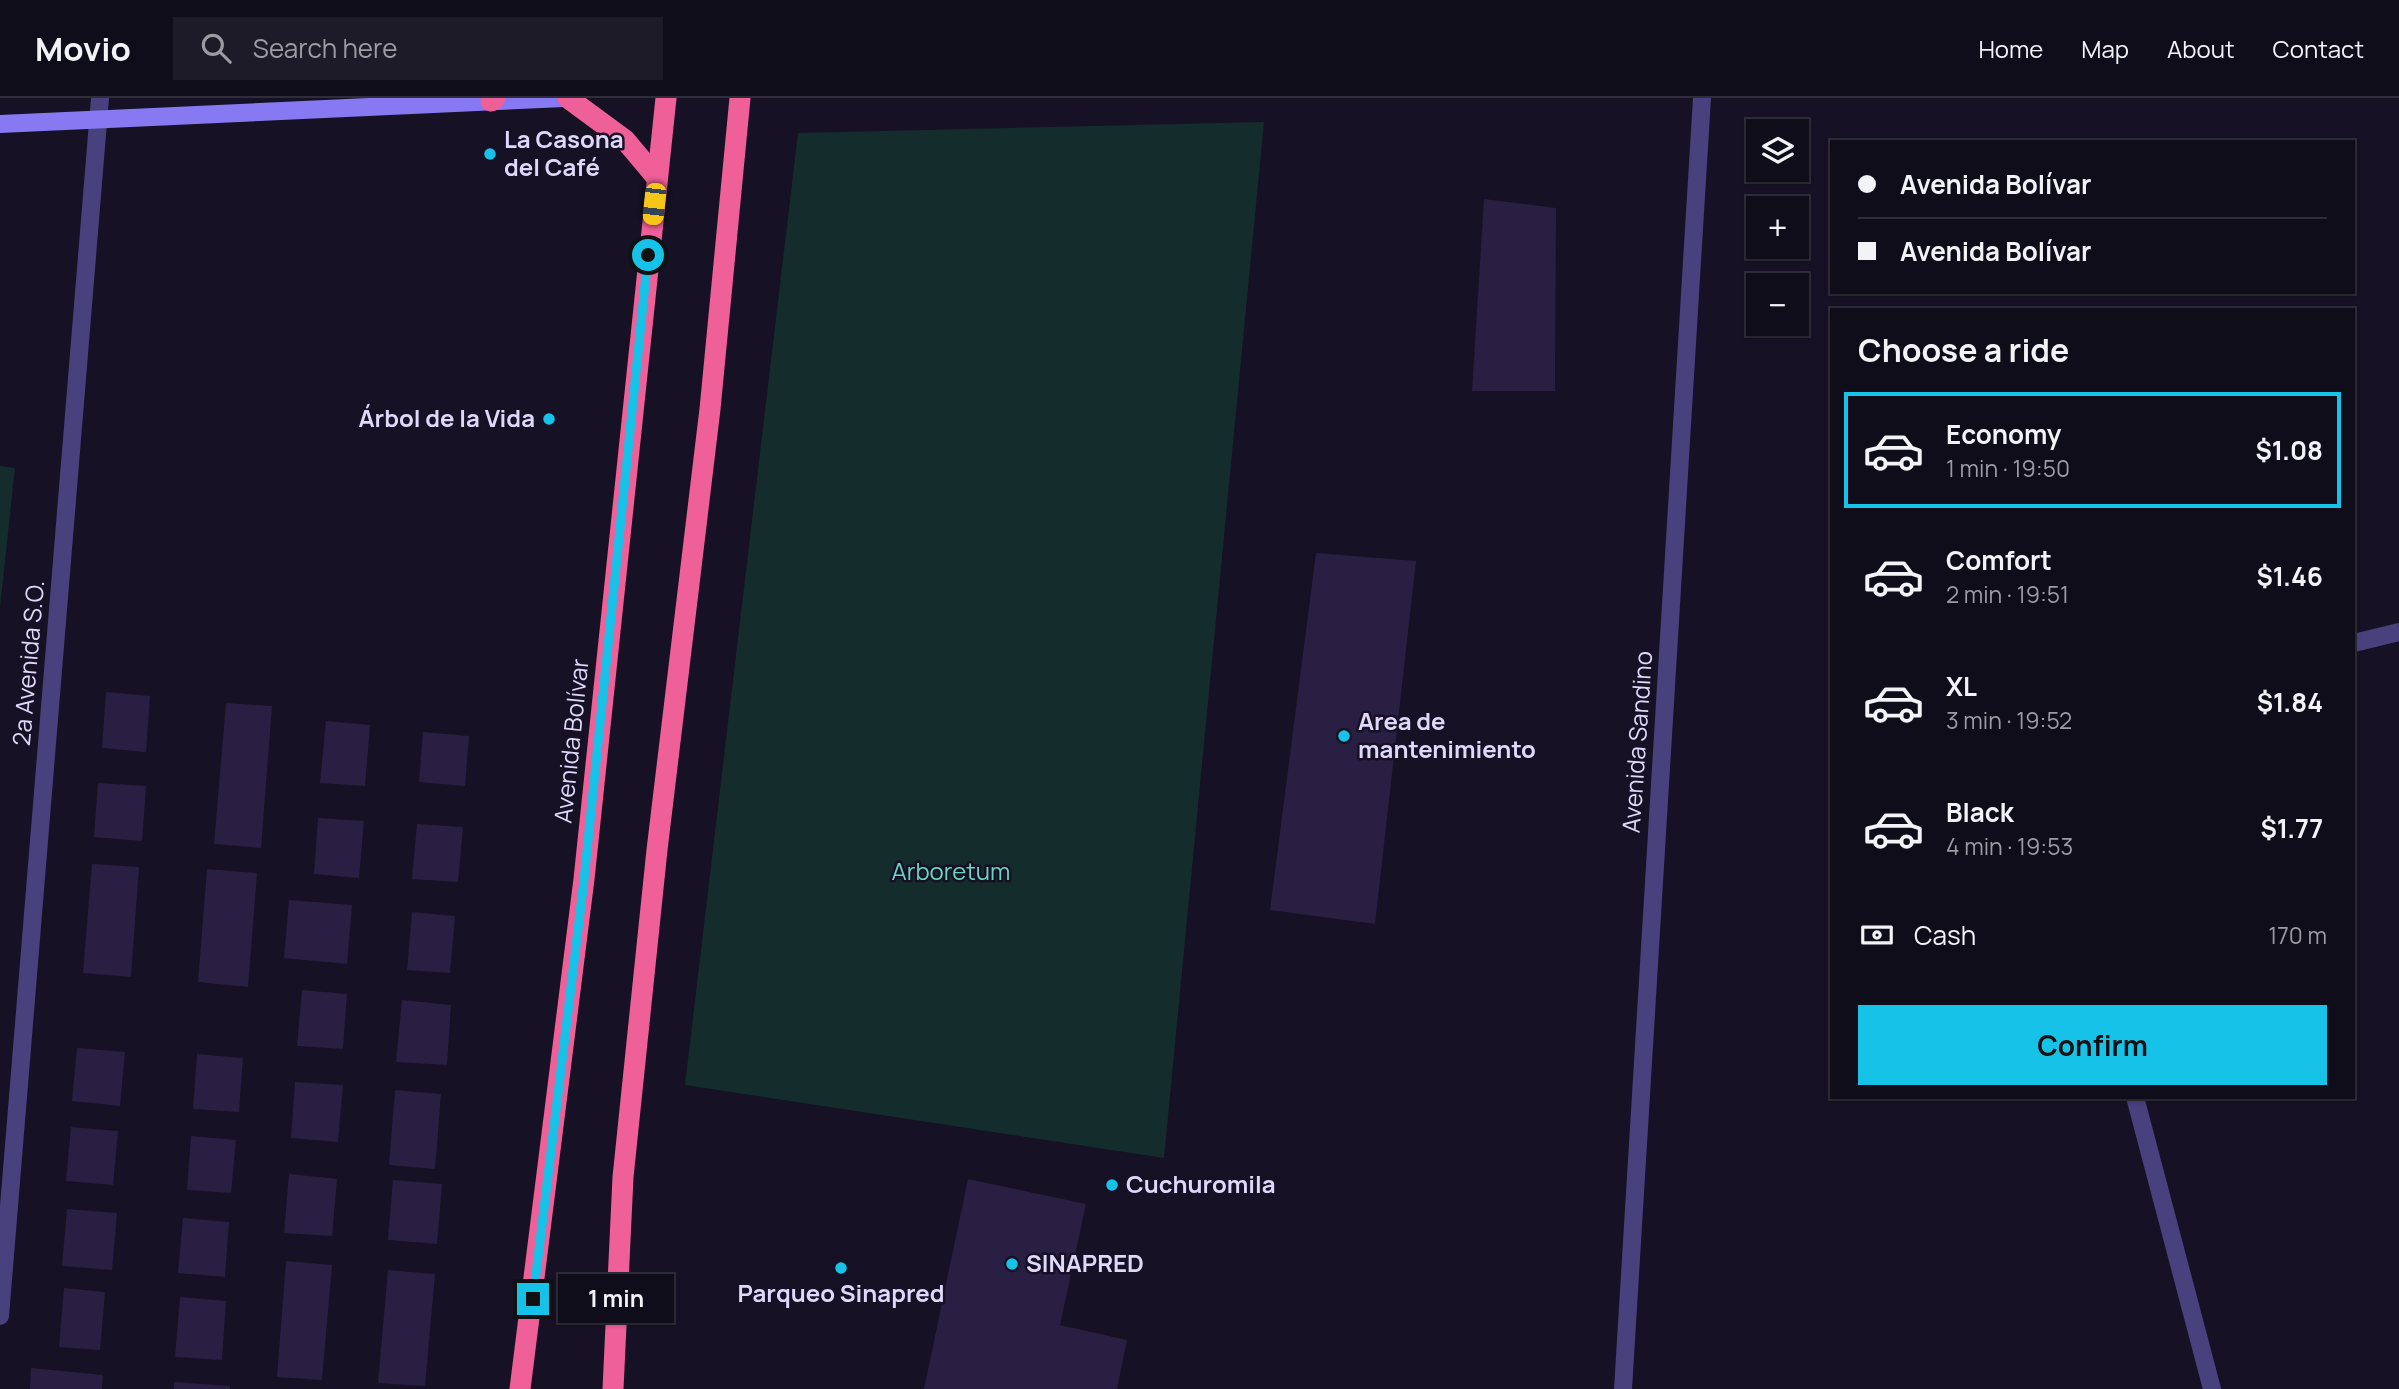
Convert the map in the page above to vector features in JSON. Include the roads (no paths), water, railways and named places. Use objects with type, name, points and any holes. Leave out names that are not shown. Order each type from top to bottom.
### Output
[{"type":"highway","points":[[566,98],[625,140],[657,178]]},
{"type":"highway","name":"Avenida Bolívar","points":[[520,1389],[584,880],[666,98]]},
{"type":"highway","points":[[614,1389],[622,1177],[658,836],[710,409],[740,98]]},
{"type":"street","name":"2a Avenida S.O.","points":[[0,1316],[100,98]]},
{"type":"street","points":[[0,124],[397,102],[566,98]]},
{"type":"street","name":"Avenida Sandino","points":[[1623,1389],[1702,98]]},
{"type":"street","points":[[2355,643],[2399,632]]},
{"type":"street","points":[[2136,1099],[2212,1389]]},
{"type":"place","name":"La Casona del Café","points":[[490,154]]},
{"type":"place","name":"Árbol de la Vida","points":[[549,419]]},
{"type":"place","name":"Area de mantenimiento","points":[[1344,736]]},
{"type":"place","name":"Cuchuromila","points":[[1112,1185]]},
{"type":"place","name":"SINAPRED","points":[[1012,1264]]},
{"type":"place","name":"Parqueo Sinapred","points":[[841,1268]]},
{"type":"park label","name":"Arboretum","points":[[951,872]]}]
